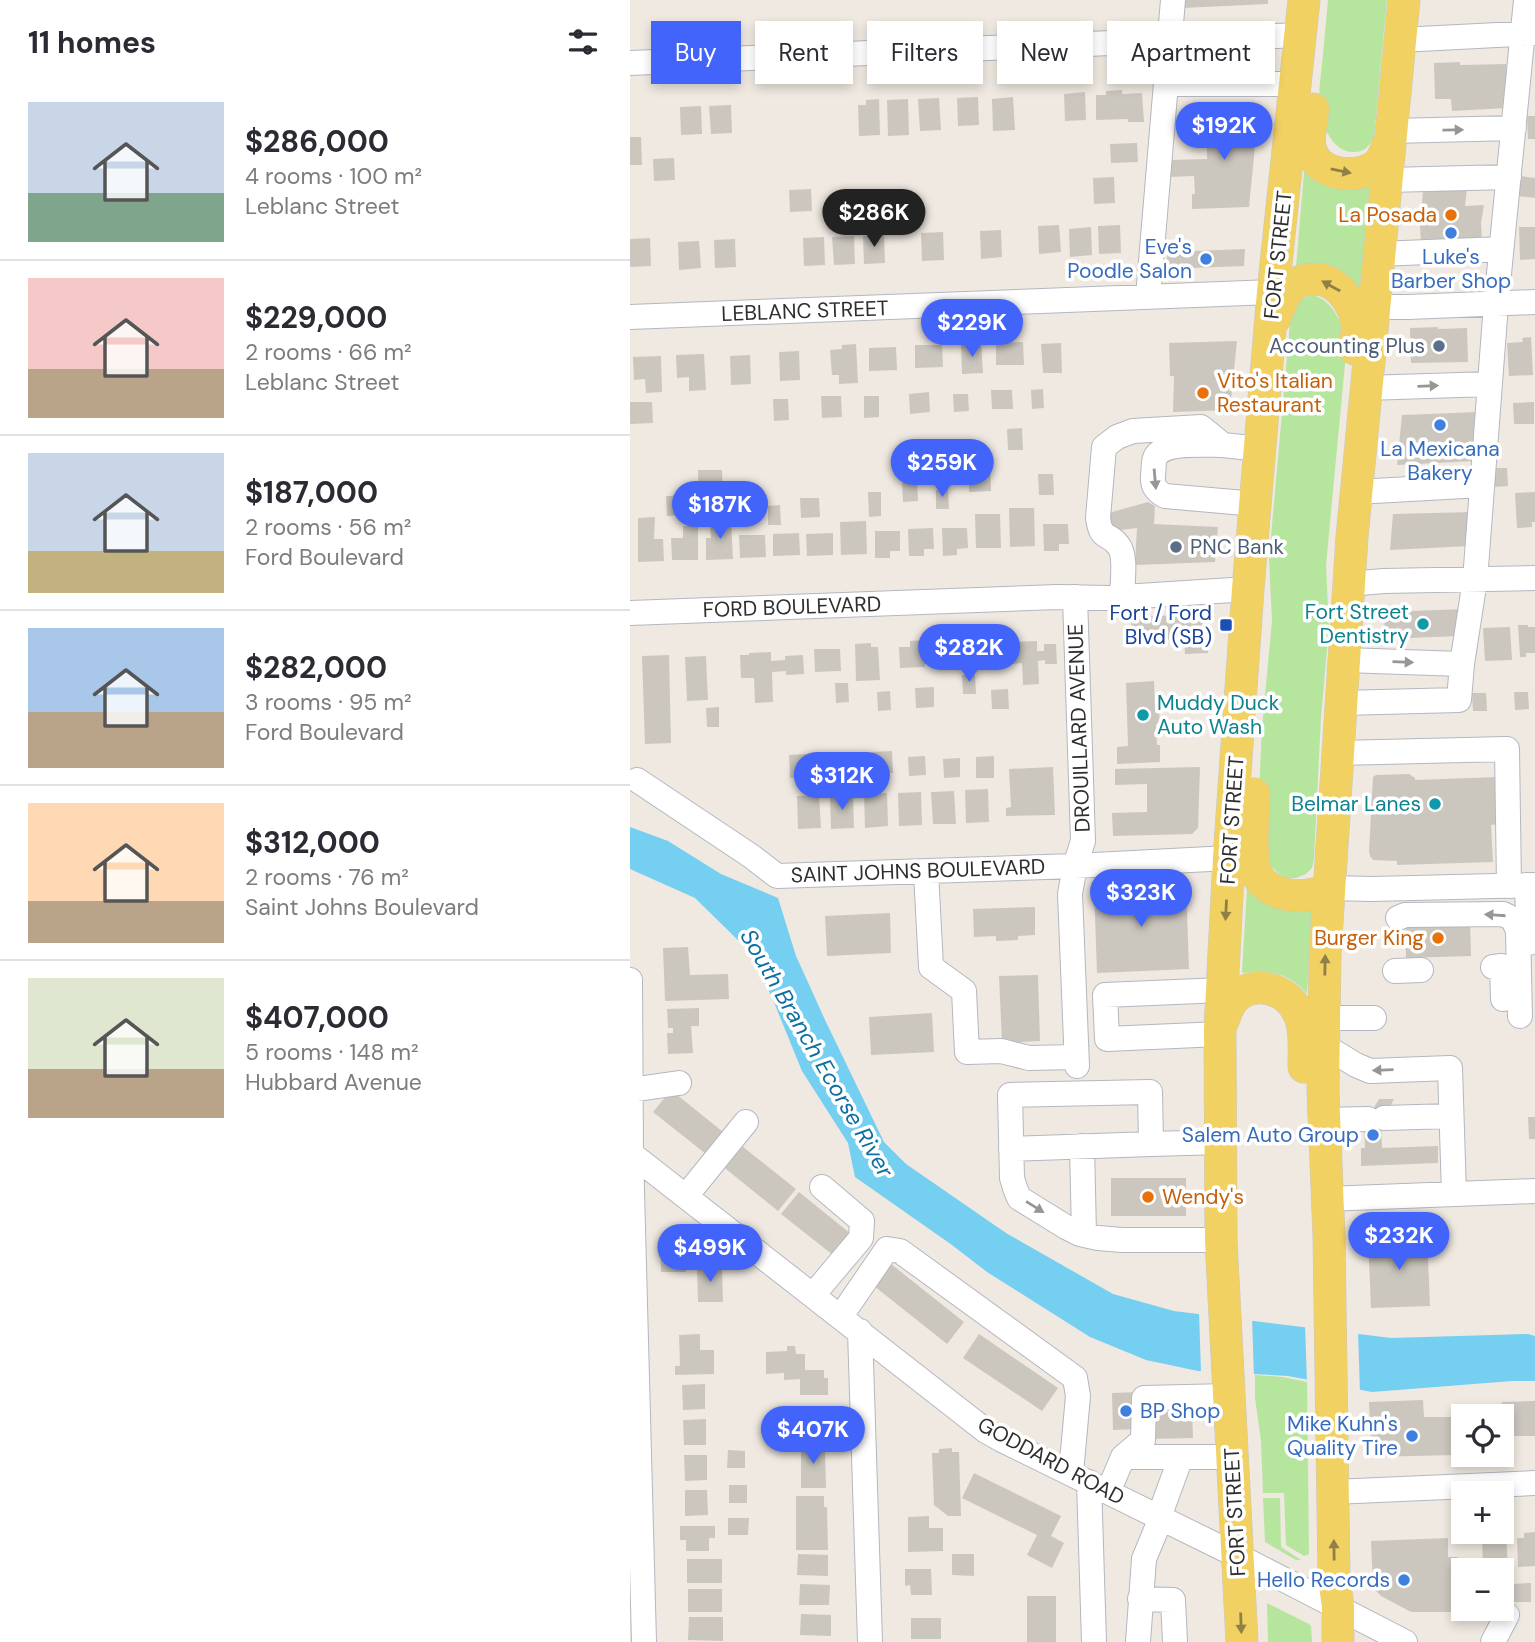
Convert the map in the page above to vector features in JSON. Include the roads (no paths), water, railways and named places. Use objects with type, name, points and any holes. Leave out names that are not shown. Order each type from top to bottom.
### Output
[{"type":"main road","name":"FORT STREET","points":[[1242,1642],[1222,1240],[1220,1032],[1248,589],[1273,292],[1304,0]]},
{"type":"main road","points":[[1323,0],[1310,146],[1313,156],[1321,165],[1331,170],[1347,175],[1361,173],[1379,163],[1392,134]]},
{"type":"main road","points":[[1338,1642],[1338,1607],[1334,1577],[1329,1236],[1324,1120],[1329,888],[1348,584],[1404,0]]},
{"type":"main road","points":[[1270,329],[1284,298],[1298,282],[1324,280],[1344,294],[1351,304],[1357,324],[1336,564],[1348,584]]},
{"type":"main road","points":[[1255,510],[1265,618],[1253,822],[1255,871],[1266,886],[1288,895],[1314,894],[1329,888]]},
{"type":"main road","points":[[1220,1032],[1233,1001],[1248,989],[1265,988],[1280,992],[1299,1012],[1303,1031],[1309,1222],[1329,1236]]},
{"type":"street","points":[[1171,21],[1173,0]]},
{"type":"street","points":[[1341,703],[1459,700],[1475,580],[1501,249],[1514,128],[1529,34],[1525,0]]},
{"type":"street","points":[[1401,40],[1529,34]]},
{"type":"street","points":[[1275,36],[1301,35]]},
{"type":"street","points":[[630,63],[1107,43]]},
{"type":"street","points":[[1148,297],[1166,84],[1296,85]]},
{"type":"street","points":[[1392,134],[1514,128]]},
{"type":"street","points":[[1387,180],[1509,177]]},
{"type":"street","points":[[1380,254],[1501,249]]},
{"type":"street","name":"LEBLANC STREET","points":[[630,317],[1273,292]]},
{"type":"street","points":[[1374,307],[1535,302]]},
{"type":"street","points":[[1366,388],[1490,384]]},
{"type":"street","points":[[1122,597],[1123,557],[1118,545],[1099,529],[1104,447],[1117,437],[1133,431],[1201,427],[1223,445]]},
{"type":"street","points":[[1255,510],[1165,496],[1157,491],[1152,481],[1155,457],[1171,447],[1223,445],[1260,449]]},
{"type":"street","points":[[1356,492],[1482,485]]},
{"type":"street","points":[[1348,584],[1535,578]]},
{"type":"street","name":"FORD BOULEVARD","points":[[630,613],[1122,597],[1248,589]]},
{"type":"street","name":"DROUILLARD AVENUE","points":[[926,872],[931,967],[964,990],[967,1052],[1001,1051],[1028,1058],[1076,1061],[1070,894],[1083,841],[1075,597]]},
{"type":"street","points":[[1344,660],[1462,664]]},
{"type":"street","points":[[1338,752],[1507,749],[1524,885],[1531,1002],[1524,1013],[1513,1017]]},
{"type":"street","name":"SAINT JOHNS BOULEVARD","points":[[637,780],[777,876],[1229,858]]},
{"type":"street","points":[[1329,888],[1524,885]]},
{"type":"street","points":[[1398,918],[1405,915],[1503,914],[1513,919],[1518,931],[1513,1017]]},
{"type":"street","points":[[1493,967],[1502,966],[1513,1017]]},
{"type":"street","points":[[1395,971],[1421,970]]},
{"type":"street","points":[[630,980],[630,1153],[644,1642]]},
{"type":"street","points":[[1220,1032],[1107,1039],[1105,995],[1222,990]]},
{"type":"street","points":[[1374,1018],[1324,1031],[1356,1065],[1370,1070],[1450,1068],[1454,1194]]},
{"type":"street","points":[[631,1090],[679,1083]]},
{"type":"street","points":[[1151,1144],[1150,1092],[1010,1095],[1012,1178],[1019,1198],[1066,1227],[1098,1238],[1222,1240]]},
{"type":"street","points":[[1324,1120],[1451,1116]]},
{"type":"street","points":[[686,1196],[746,1122]]},
{"type":"street","points":[[1012,1149],[1221,1142]]},
{"type":"street","points":[[1082,1146],[1084,1234]]},
{"type":"street","name":"GODDARD ROAD","points":[[630,1153],[986,1431],[1405,1642]]},
{"type":"street","points":[[813,1295],[861,1238],[862,1221],[822,1187]]},
{"type":"street","points":[[1326,1199],[1535,1191]]},
{"type":"street","points":[[870,1642],[850,1324],[887,1249],[900,1251],[1074,1378],[1089,1482],[1094,1642]]},
{"type":"street","points":[[1089,1482],[1143,1440],[1144,1398],[1228,1386]]},
{"type":"street","points":[[1124,1457],[1232,1457]]},
{"type":"street","points":[[1138,1642],[1144,1559],[1181,1457]]},
{"type":"street","points":[[1333,1492],[1535,1483]]},
{"type":"street","points":[[1140,1599],[1174,1600],[1175,1642]]},
{"type":"street","points":[[1493,1642],[1504,1621]]},
{"type":"water","name":"South Branch Ecorse River","points":[[630,827],[668,841],[721,874],[778,898],[796,956],[884,1142],[906,1164],[1006,1233],[1113,1294],[1174,1311],[1391,1338],[1528,1334],[1535,1336],[1535,1381],[1372,1392],[1288,1376],[1198,1371],[1146,1360],[1090,1337],[987,1272],[855,1177],[848,1143],[802,1071],[771,995],[746,948],[695,898],[630,869]]},
{"type":"place","name":"La Posada","points":[[1451,215]]},
{"type":"place","name":"Luke's Barber Shop","points":[[1451,233]]},
{"type":"place","name":"Eve's Poodle Salon","points":[[1206,259]]},
{"type":"place","name":"Accounting Plus","points":[[1439,346]]},
{"type":"place","name":"Vito's Italian Restaurant","points":[[1203,393]]},
{"type":"place","name":"La Mexicana Bakery","points":[[1440,425]]},
{"type":"place","name":"PNC Bank","points":[[1176,547]]},
{"type":"place","name":"Fort Street Dentistry","points":[[1423,624]]},
{"type":"place","name":"Fort / Ford Blvd (SB)","points":[[1226,625]]},
{"type":"place","name":"Muddy Duck Auto Wash","points":[[1143,715]]},
{"type":"place","name":"Belmar Lanes","points":[[1435,804]]},
{"type":"place","name":"Burger King","points":[[1438,938]]},
{"type":"place","name":"Salem Auto Group","points":[[1373,1135]]},
{"type":"place","name":"Wendy's","points":[[1148,1197]]},
{"type":"place","name":"BP Shop","points":[[1126,1411]]},
{"type":"place","name":"Mike Kuhn's Quality Tire","points":[[1412,1436]]},
{"type":"place","name":"Hello Records","points":[[1404,1580]]}]
